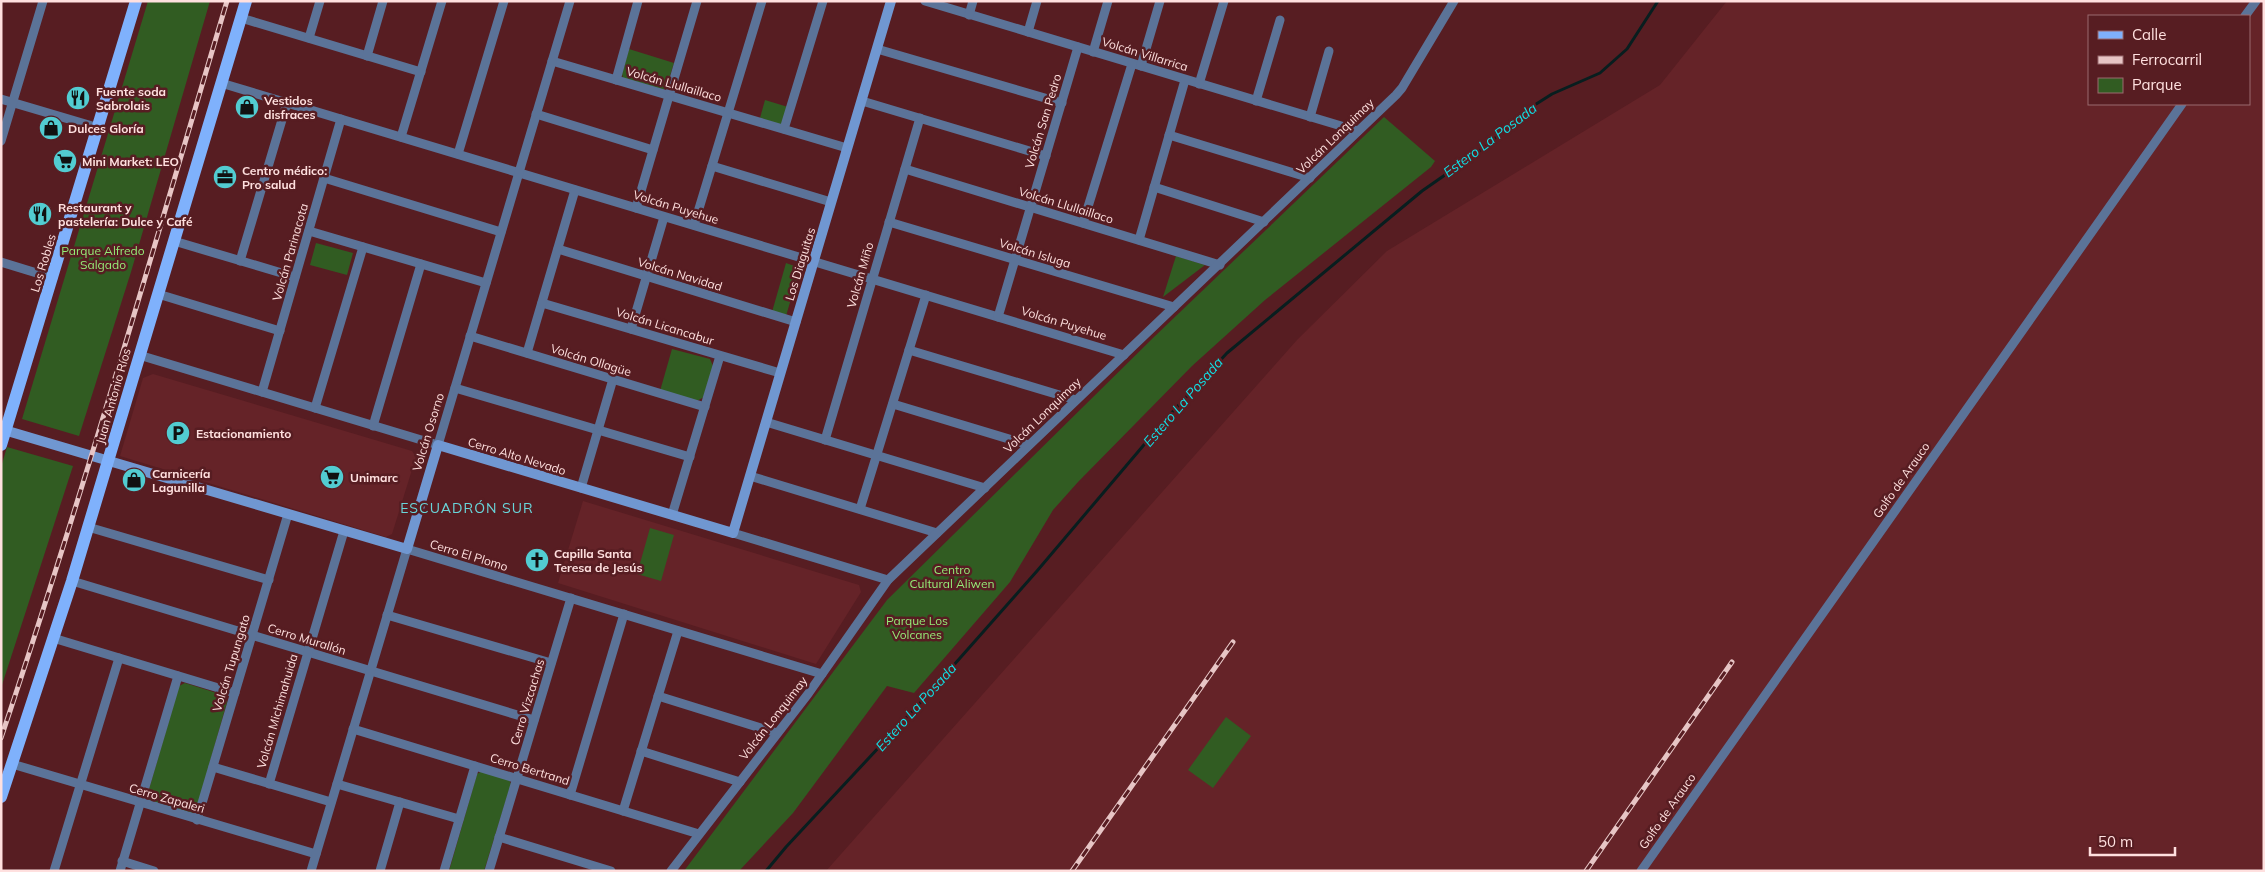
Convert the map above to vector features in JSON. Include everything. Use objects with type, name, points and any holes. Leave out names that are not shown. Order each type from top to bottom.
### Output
[{"type":"main road","name":"Los Robles","points":[[1,445],[3,430],[53,278],[136,1]]},
{"type":"main road","name":"Juan Antonio Ríos","points":[[1,797],[72,581],[246,1]]},
{"type":"street","points":[[1,141],[43,1]]},
{"type":"street","points":[[309,38],[320,1]]},
{"type":"street","points":[[367,56],[383,1]]},
{"type":"street","points":[[401,137],[442,1]]},
{"type":"street","points":[[458,154],[504,1]]},
{"type":"street","name":"Volcán Osorno","points":[[311,871],[570,1]]},
{"type":"street","points":[[616,80],[638,1]]},
{"type":"street","points":[[636,208],[697,1]]},
{"type":"street","points":[[694,225],[762,1]]},
{"type":"street","points":[[784,130],[823,1]]},
{"type":"street","name":"Los Diaguitas","points":[[733,533],[891,1]]},
{"type":"street","name":"Volcán Villarrica","points":[[925,1],[1358,131]]},
{"type":"street","points":[[969,15],[973,1]]},
{"type":"street","points":[[1028,32],[1037,1]]},
{"type":"street","points":[[1093,52],[1108,1]]},
{"type":"street","points":[[1083,223],[1160,1]]},
{"type":"street","points":[[1199,84],[1224,1]]},
{"type":"street","name":"Volcán Lonquimay","points":[[671,871],[822,674],[888,580],[1124,354],[1220,265],[1402,88],[1454,1]]},
{"type":"street","points":[[2246,15],[2256,1]]},
{"type":"street","points":[[240,18],[421,72]]},
{"type":"street","points":[[1256,101],[1280,20]]},
{"type":"street","name":"Volcán San Pedro","points":[[998,317],[1078,47]]},
{"type":"street","points":[[877,48],[1062,103]]},
{"type":"street","points":[[1310,117],[1329,51]]},
{"type":"street","name":"Volcán Llullaillaco","points":[[552,61],[847,148]]},
{"type":"street","points":[[1139,240],[1185,80]]},
{"type":"street","name":"Volcán Puyehue","points":[[221,83],[1124,354]]},
{"type":"street","points":[[1,99],[99,128]]},
{"type":"street","points":[[862,101],[1046,156]]},
{"type":"street","points":[[240,261],[287,103]]},
{"type":"street","name":"Golfo de Arauco","points":[[1641,871],[2181,105]]},
{"type":"street","points":[[536,114],[653,150]]},
{"type":"street","name":"Volcán Miño","points":[[825,440],[920,118]]},
{"type":"street","name":"Volcán Parinacota","points":[[262,392],[341,120]]},
{"type":"street","points":[[1169,135],[1310,178]]},
{"type":"street","points":[[712,166],[831,202]]},
{"type":"street","name":"Volcán Llullaillaco","points":[[905,169],[1220,265]]},
{"type":"street","points":[[324,178],[501,232]]},
{"type":"street","points":[[1154,187],[1264,222]]},
{"type":"street","points":[[527,353],[576,190]]},
{"type":"street","points":[[631,329],[664,216]]},
{"type":"street","name":"Volcán Isluga","points":[[889,222],[1174,307]]},
{"type":"street","points":[[309,231],[486,283]]},
{"type":"street","points":[[174,241],[295,277]]},
{"type":"street","points":[[315,408],[363,247]]},
{"type":"street","name":"Volcán Navidad","points":[[558,250],[796,322]]},
{"type":"street","points":[[1,262],[53,278]]},
{"type":"street","points":[[374,426],[421,264]]},
{"type":"street","points":[[158,294],[280,331]]},
{"type":"street","points":[[860,509],[926,295]]},
{"type":"street","name":"Volcán Licancabur","points":[[542,303],[780,374]]},
{"type":"street","name":"Volcán Ollagüe","points":[[470,336],[705,407]]},
{"type":"street","points":[[909,350],[1076,400]]},
{"type":"street","name":"Cerro Alto Nevado","points":[[139,354],[888,580]]},
{"type":"street","points":[[672,515],[720,356]]},
{"type":"street","points":[[581,488],[613,379]]},
{"type":"street","points":[[455,388],[690,457]]},
{"type":"street","points":[[892,404],[1029,445]]},
{"type":"street","points":[[766,422],[985,488]]},
{"type":"street","name":"Cerro El Plomo","points":[[3,430],[822,674]]},
{"type":"street","points":[[750,476],[937,533]]},
{"type":"street","name":"Volcán Tupungato","points":[[197,820],[288,514]]},
{"type":"street","points":[[88,527],[269,580]]},
{"type":"street","name":"Volcán Michimahuida","points":[[268,784],[344,531]]},
{"type":"street","name":"Cerro Murallón","points":[[72,581],[534,720]]},
{"type":"street","name":"Cerro Vizcachas","points":[[489,871],[571,598]]},
{"type":"street","points":[[570,795],[624,614]]},
{"type":"street","points":[[387,616],[551,663]]},
{"type":"street","points":[[623,811],[678,631]]},
{"type":"street","points":[[54,638],[235,693]]},
{"type":"street","points":[[54,871],[119,658]]},
{"type":"street","points":[[120,871],[178,676]]},
{"type":"street","points":[[658,696],[777,733]]},
{"type":"street","name":"Cerro Bertrand","points":[[353,729],[699,834]]},
{"type":"street","points":[[641,751],[740,782]]},
{"type":"street","name":"Cerro Zapaleri","points":[[12,764],[316,854]]},
{"type":"street","points":[[444,871],[475,766]]},
{"type":"street","points":[[213,767],[331,802]]},
{"type":"street","points":[[336,784],[459,819]]},
{"type":"street","points":[[380,871],[400,802]]},
{"type":"street","points":[[499,837],[611,871]]},
{"type":"street","points":[[122,861],[154,871]]},
{"type":"shaded area","points":[[1727,1],[2264,1],[2264,871],[826,871],[1297,340],[1387,251],[1660,85]]},
{"type":"shaded area","points":[[153,374],[412,451],[416,457],[392,534],[386,537],[120,456],[143,378]]},
{"type":"shaded area","points":[[583,501],[859,585],[861,592],[816,664],[558,583]]},
{"type":"green space","name":"Parque Alfredo Salgado","points":[[148,1],[210,1],[131,272],[79,436],[22,419]]},
{"type":"green space","points":[[629,49],[674,63],[666,88],[662,90],[623,78],[622,74]]},
{"type":"green space","points":[[765,100],[788,107],[782,125],[760,118]]},
{"type":"green space","name":"Parque Los Volcanes","points":[[1384,117],[1435,161],[1431,167],[1265,300],[1192,366],[1053,510],[1010,582],[914,693],[887,686],[793,813],[739,871],[684,871],[887,600],[1154,337]]},
{"type":"green space","points":[[316,243],[353,253],[347,275],[310,265]]},
{"type":"green space","points":[[1176,256],[1205,265],[1163,297]]},
{"type":"green space","points":[[786,263],[800,268],[786,316],[772,312]]},
{"type":"green space","points":[[672,349],[710,359],[713,366],[704,397],[695,402],[660,391]]},
{"type":"green space","points":[[7,447],[73,466],[1,688],[1,467]]},
{"type":"green space","points":[[650,528],[674,535],[661,581],[637,574]]},
{"type":"green space","points":[[185,683],[223,695],[227,702],[196,811],[191,814],[150,802],[147,796],[179,686]]},
{"type":"green space","points":[[1226,717],[1251,736],[1213,788],[1188,770]]},
{"type":"green space","points":[[482,771],[509,780],[511,784],[484,871],[449,871],[477,774]]},
{"type":"waterway","name":"Estero La Posada","points":[[766,871],[922,701],[1037,571],[1165,420],[1227,353],[1422,191],[1488,145],[1519,115],[1552,94],[1600,73],[1627,49],[1658,1]]},
{"type":"railway","points":[[1,738],[89,462],[227,1]]},
{"type":"railway","points":[[1072,871],[1233,642]]},
{"type":"railway","points":[[1586,871],[1732,662]]},
{"type":"place","name":"Fuente soda Sabrolais","points":[[78,98]]},
{"type":"place","name":"Vestidos disfraces","points":[[247,107]]},
{"type":"place","name":"Dulces Gloría","points":[[51,128]]},
{"type":"place","name":"Mini Market: LEO","points":[[65,161]]},
{"type":"place","name":"Centro médico: Pro salud","points":[[225,177]]},
{"type":"place","name":"Restaurant y pastelería: Dulce y Café","points":[[40,214]]},
{"type":"place","name":"Estacionamiento","points":[[178,433]]},
{"type":"place","name":"Unimarc","points":[[332,477]]},
{"type":"place","name":"Carnicería Lagunilla","points":[[134,480]]},
{"type":"place","name":"Capilla Santa Teresa de Jesús","points":[[537,560]]},
{"type":"district","name":"ESCUADRÓN SUR","points":[[467,508]]},
{"type":"park label","name":"Centro Cultural Aliwen","points":[[952,576]]}]
